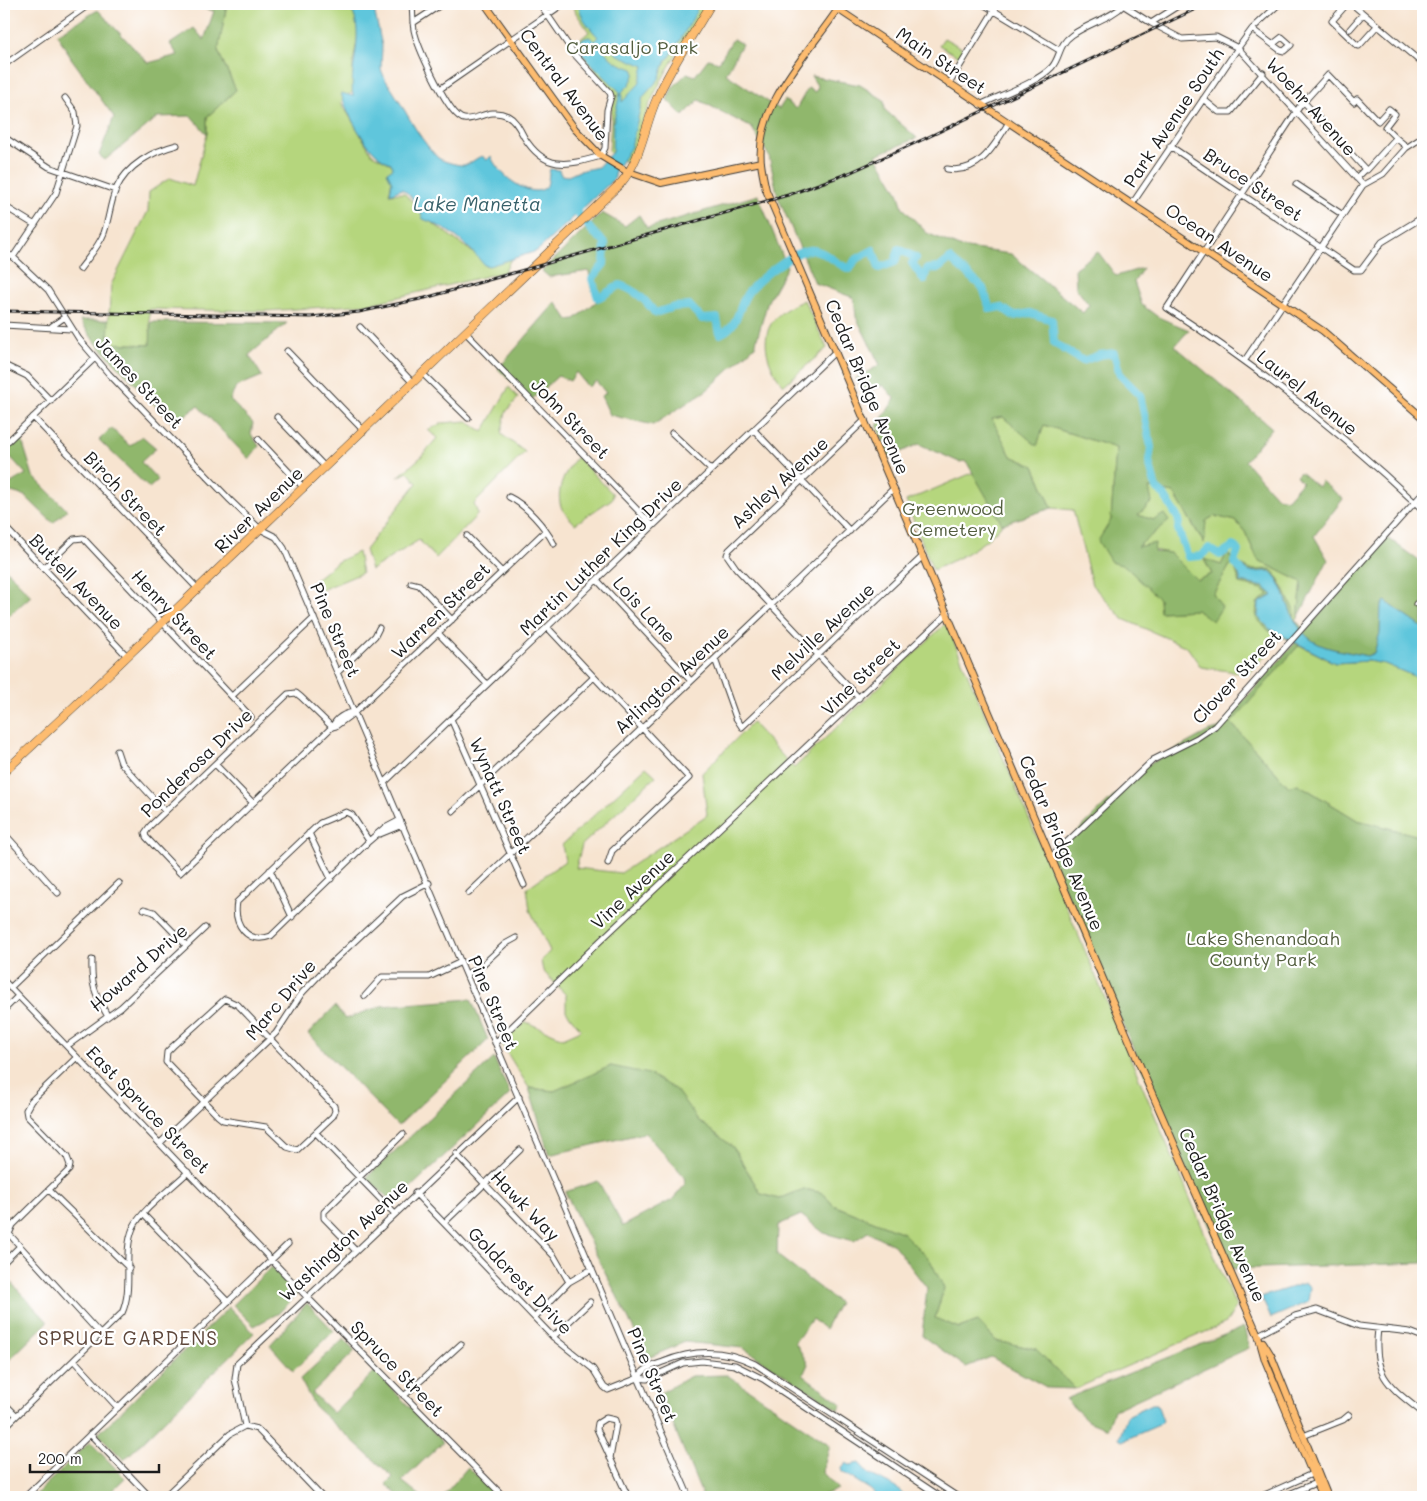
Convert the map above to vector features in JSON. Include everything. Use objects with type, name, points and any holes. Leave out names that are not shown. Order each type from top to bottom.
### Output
[{"type":"highway","points":[[628,173],[663,85],[711,4]]},
{"type":"highway","name":"River Avenue","points":[[4,772],[163,623],[466,333],[587,216],[628,173]]},
{"type":"main road","name":"Central Avenue","points":[[485,4],[575,129],[601,156],[628,173],[661,183],[760,162]]},
{"type":"main road","name":"Main Street","points":[[830,4],[840,7],[986,109]]},
{"type":"main road","points":[[760,162],[764,134],[773,106],[840,7]]},
{"type":"main road","name":"Ocean Avenue","points":[[986,109],[1009,122],[1323,331],[1423,418]]},
{"type":"main road","name":"Cedar Bridge Avenue","points":[[760,162],[770,201],[1258,1335],[1265,1360],[1314,1473]]},
{"type":"main road","points":[[1258,1335],[1271,1355],[1303,1436],[1322,1497]]},
{"type":"main road","points":[[1318,1482],[1328,1497]]},
{"type":"street","points":[[4,65],[90,4]]},
{"type":"street","points":[[412,4],[415,36],[440,89],[453,111],[462,119],[498,113],[510,117],[533,151],[547,162],[568,163],[601,156],[606,148],[607,110],[611,96],[575,55],[540,4]]},
{"type":"street","points":[[413,23],[442,4]]},
{"type":"street","points":[[440,89],[563,4]]},
{"type":"street","points":[[983,4],[1059,50]]},
{"type":"street","points":[[949,84],[998,4]]},
{"type":"street","points":[[979,105],[1043,74],[1054,64],[1064,42],[1076,32],[1116,13],[1123,4]]},
{"type":"street","name":"Woehr Avenue","points":[[1123,4],[1151,23],[1182,39],[1216,37],[1238,48],[1263,73],[1363,185]]},
{"type":"street","points":[[1151,23],[1181,4]]},
{"type":"street","name":"Park Avenue South","points":[[1132,204],[1238,48],[1252,29],[1279,4]]},
{"type":"street","points":[[1347,4],[1332,21],[1337,28],[1357,45],[1362,43],[1377,26]]},
{"type":"street","points":[[1352,4],[1423,64]]},
{"type":"street","points":[[1350,29],[1363,14]]},
{"type":"street","points":[[1252,29],[1273,44]]},
{"type":"street","points":[[1203,99],[1219,112],[1231,112],[1263,73]]},
{"type":"street","points":[[1204,252],[1297,111],[1328,75],[1354,102],[1357,99],[1407,147]]},
{"type":"street","points":[[13,257],[51,202],[62,173],[77,126],[75,112],[65,98]]},
{"type":"street","points":[[1304,102],[1365,169]]},
{"type":"street","points":[[1378,121],[1389,110],[1395,114],[1385,127]]},
{"type":"street","points":[[947,170],[963,169],[983,160],[1009,122]]},
{"type":"street","points":[[4,137],[62,173],[115,190]]},
{"type":"street","points":[[1245,360],[1363,185],[1382,174],[1407,147],[1423,137]]},
{"type":"street","points":[[1356,178],[1365,169],[1367,170],[1396,138]]},
{"type":"street","points":[[80,269],[104,234],[115,190],[122,177],[142,160],[158,150],[177,145]]},
{"type":"street","name":"Bruce Street","points":[[1170,146],[1354,270],[1360,271],[1382,242],[1423,217]]},
{"type":"street","points":[[1296,184],[1343,215]]},
{"type":"street","points":[[4,206],[35,226]]},
{"type":"street","name":"James Street","points":[[4,252],[13,257],[48,290],[71,329],[96,358],[260,529]]},
{"type":"street","name":"Laurel Avenue","points":[[1204,252],[1167,308],[1245,360],[1299,401],[1423,510]]},
{"type":"street","points":[[51,327],[65,317]]},
{"type":"street","points":[[4,325],[71,329]]},
{"type":"street","points":[[360,327],[413,383]]},
{"type":"street","name":"John Street","points":[[466,333],[654,526]]},
{"type":"street","points":[[287,351],[364,430]]},
{"type":"street","name":"Martin Luther King Drive","points":[[384,782],[836,351]]},
{"type":"street","points":[[4,445],[96,358]]},
{"type":"street","points":[[4,365],[27,376],[51,401]]},
{"type":"street","points":[[423,374],[468,418]]},
{"type":"street","points":[[277,417],[325,468]]},
{"type":"street","name":"Birch Street","points":[[33,418],[198,588]]},
{"type":"street","name":"Ashley Avenue","points":[[772,604],[736,568],[727,555],[729,550],[865,420]]},
{"type":"street","points":[[754,430],[850,531]]},
{"type":"street","points":[[672,433],[712,470]]},
{"type":"street","points":[[258,439],[304,488]]},
{"type":"street","name":"Arlington Avenue","points":[[469,893],[641,727],[894,488]]},
{"type":"street","name":"Clover Street","points":[[1051,857],[1153,760],[1197,738],[1215,726],[1423,492]]},
{"type":"street","points":[[508,497],[516,500],[546,531],[554,544]]},
{"type":"street","name":"Buttell Avenue","points":[[4,526],[127,656]]},
{"type":"street","name":"Pine Street","points":[[260,529],[276,537],[284,548],[401,823],[429,883],[495,1043],[689,1497]]},
{"type":"street","name":"Warren Street","points":[[355,712],[546,531]]},
{"type":"street","points":[[467,536],[502,572]]},
{"type":"street","name":"Henry Street","points":[[44,568],[74,539],[83,538],[251,717]]},
{"type":"street","name":"Melville Avenue","points":[[714,659],[736,718],[742,727],[923,556]]},
{"type":"street","name":"Lois Lane","points":[[597,580],[691,681]]},
{"type":"street","points":[[411,583],[419,585],[452,620]]},
{"type":"street","points":[[772,604],[859,698]]},
{"type":"street","points":[[1416,604],[1423,609]]},
{"type":"street","name":"Vine Street","points":[[793,760],[948,613]]},
{"type":"street","points":[[232,696],[314,618]]},
{"type":"street","points":[[547,627],[689,778],[612,851],[608,863]]},
{"type":"street","points":[[338,672],[375,636],[380,628]]},
{"type":"street","points":[[438,633],[487,684]]},
{"type":"street","points":[[454,811],[594,677]]},
{"type":"street","name":"Ponderosa Drive","points":[[332,727],[301,697],[292,692],[146,830],[146,837],[180,873],[332,727],[355,712]]},
{"type":"street","name":"Wynatt Street","points":[[452,719],[524,885]]},
{"type":"street","points":[[117,751],[121,763],[166,811]]},
{"type":"street","name":"Vine Avenue","points":[[495,1043],[598,942],[793,760]]},
{"type":"street","points":[[215,764],[253,803]]},
{"type":"street","points":[[370,841],[352,815],[346,812],[320,823],[237,902],[235,913],[238,923],[254,939],[271,936],[292,918],[370,841],[384,829],[401,823]]},
{"type":"street","points":[[4,833],[58,893]]},
{"type":"street","points":[[309,834],[331,879]]},
{"type":"street","points":[[270,870],[292,918]]},
{"type":"street","points":[[10,988],[119,883]]},
{"type":"street","name":"Marc Drive","points":[[160,1143],[270,1039],[281,1026],[302,993],[324,970],[403,896],[429,883]]},
{"type":"street","points":[[144,909],[154,912],[186,944]]},
{"type":"street","name":"Howard Drive","points":[[67,1046],[136,994],[186,944],[205,928]]},
{"type":"street","points":[[466,974],[480,967],[505,944],[516,938]]},
{"type":"street","points":[[92,960],[91,980],[94,992],[108,1015]]},
{"type":"street","points":[[365,996],[382,977],[429,977],[461,962]]},
{"type":"street","name":"East Spruce Street","points":[[4,981],[272,1259]]},
{"type":"street","points":[[4,1010],[18,996]]},
{"type":"street","points":[[225,999],[232,1001],[270,1039],[334,1106],[333,1116],[298,1149],[294,1150],[287,1147],[266,1127],[223,1120],[172,1069],[166,1062],[165,1057],[173,1046],[225,999]]},
{"type":"street","points":[[77,1057],[31,1101],[26,1110],[27,1116],[69,1161],[70,1165],[67,1174],[10,1230],[9,1236],[101,1335]]},
{"type":"street","name":"Washington Avenue","points":[[245,1426],[235,1379],[237,1364],[306,1296],[519,1097]]},
{"type":"street","points":[[316,1132],[394,1213]]},
{"type":"street","points":[[355,1250],[324,1218],[323,1214],[404,1134]]},
{"type":"street","points":[[444,1223],[520,1150]]},
{"type":"street","name":"Hawk Way","points":[[456,1154],[557,1259],[569,1282]]},
{"type":"street","points":[[4,1428],[115,1321],[125,1306],[133,1229],[143,1214],[188,1172]]},
{"type":"street","points":[[50,1191],[129,1268]]},
{"type":"street","name":"Goldcrest Drive","points":[[415,1193],[553,1337],[593,1369],[606,1388],[638,1378]]},
{"type":"street","points":[[143,1214],[228,1302]]},
{"type":"street","points":[[25,1497],[288,1244]]},
{"type":"street","points":[[4,1262],[19,1247]]},
{"type":"street","name":"Spruce Street","points":[[272,1259],[504,1497]]},
{"type":"street","points":[[534,1317],[569,1282],[592,1270]]},
{"type":"street","points":[[553,1337],[590,1302]]},
{"type":"street","points":[[1258,1335],[1295,1316],[1317,1310],[1359,1326],[1410,1332],[1423,1337]]},
{"type":"street","points":[[1378,1329],[1376,1346],[1378,1365],[1382,1374],[1393,1389],[1423,1414]]},
{"type":"street","points":[[404,1396],[460,1344]]},
{"type":"street","points":[[638,1378],[645,1369],[671,1358],[695,1352],[726,1354],[754,1364],[956,1497]]},
{"type":"street","points":[[74,1360],[118,1408]]},
{"type":"street","points":[[638,1378],[647,1379],[683,1364],[702,1361],[718,1362],[750,1371],[942,1497],[948,1491]]},
{"type":"street","points":[[750,1371],[754,1364]]},
{"type":"street","points":[[4,1403],[16,1416]]},
{"type":"street","points":[[1303,1436],[1343,1420],[1349,1415]]},
{"type":"street","points":[[610,1458],[616,1425],[615,1420],[606,1418],[598,1423],[597,1429],[610,1458],[628,1497]]},
{"type":"street","points":[[833,1426],[838,1418]]},
{"type":"street","points":[[164,1497],[230,1434],[245,1426],[257,1429],[322,1497]]},
{"type":"street","points":[[90,1434],[150,1497]]},
{"type":"street","points":[[1260,1497],[1314,1473]]},
{"type":"street","points":[[1282,1497],[1318,1482]]},
{"type":"green space","points":[[184,4],[227,4],[218,51],[236,90],[207,117],[207,134],[191,116],[158,117],[105,160],[99,155],[114,117],[71,58],[57,34],[98,10],[148,63],[178,55],[170,44],[194,28],[204,40],[214,11]]},
{"type":"green space","points":[[227,4],[348,4],[356,18],[358,34],[353,63],[353,91],[341,102],[372,154],[395,166],[389,194],[404,193],[431,222],[486,262],[511,259],[504,272],[369,304],[266,311],[149,309],[151,345],[107,343],[111,285],[148,211],[149,192],[170,178],[193,186],[207,134],[207,117],[236,90],[218,51]]},
{"type":"green space","name":"Carasaljo Park","points":[[573,4],[707,4],[657,88],[644,118],[633,153],[626,162],[612,155],[609,151],[612,106],[616,96],[573,45],[589,32],[576,13]]},
{"type":"green space","points":[[944,38],[964,49],[959,57],[939,45]]},
{"type":"green space","points":[[733,39],[742,44],[726,74],[779,109],[785,100],[796,109],[808,88],[815,92],[818,87],[811,76],[860,85],[884,100],[885,110],[917,138],[876,155],[898,192],[903,208],[927,233],[959,247],[1011,254],[1083,313],[1089,305],[1076,288],[1075,268],[1098,252],[1116,276],[1143,268],[1134,282],[1142,305],[1158,317],[1189,330],[1175,346],[1272,428],[1245,461],[1277,497],[1287,499],[1302,482],[1296,476],[1300,472],[1318,487],[1321,481],[1343,499],[1314,536],[1328,560],[1298,618],[1302,582],[1258,560],[1245,532],[1236,521],[1214,516],[1206,521],[1204,543],[1174,493],[1149,488],[1152,502],[1138,515],[1154,520],[1164,514],[1169,521],[1137,547],[1155,543],[1154,552],[1170,553],[1197,580],[1212,574],[1204,559],[1221,565],[1227,552],[1233,560],[1213,594],[1222,607],[1213,621],[1196,610],[1160,612],[1159,599],[1125,566],[1111,562],[1098,541],[1111,520],[1116,448],[1044,425],[1037,446],[1003,417],[992,419],[1011,456],[1034,466],[1052,508],[1002,524],[966,461],[959,462],[919,444],[890,457],[877,426],[895,399],[883,385],[864,394],[856,378],[880,365],[856,317],[854,298],[815,283],[778,197],[769,156],[752,128],[699,100],[683,116],[667,100],[673,87],[687,73],[695,76],[708,59],[719,62]]},
{"type":"green space","points":[[758,195],[787,267],[768,301],[755,346],[707,390],[653,425],[610,415],[601,396],[606,393],[596,381],[588,387],[576,372],[570,381],[558,376],[531,400],[498,369],[556,302],[568,320],[575,319],[597,301],[591,288],[589,271],[549,277],[542,271],[602,213],[625,226],[639,215],[647,228]]},
{"type":"green space","points":[[804,300],[827,348],[784,385],[774,371],[767,354],[766,345],[769,327],[780,314]]},
{"type":"green space","points":[[80,320],[109,320],[108,343],[150,345],[151,322],[287,323],[249,355],[262,376],[236,387],[230,400],[253,423],[251,434],[259,446],[249,459],[198,406],[173,424],[94,341]]},
{"type":"green space","points":[[509,387],[518,398],[506,412],[501,434],[525,452],[474,504],[478,514],[436,558],[419,540],[371,570],[365,550],[417,483],[408,472],[398,477],[421,457],[437,438],[428,430],[442,423],[467,421],[483,432]]},
{"type":"green space","points":[[1003,417],[1037,445],[1044,425],[1116,448],[1111,520],[1111,562],[1125,565],[1159,599],[1160,612],[1196,610],[1213,594],[1233,560],[1221,565],[1204,560],[1212,574],[1197,581],[1170,553],[1135,547],[1154,520],[1137,515],[1149,488],[1174,493],[1203,542],[1206,521],[1214,516],[1236,521],[1245,532],[1258,560],[1302,582],[1298,618],[1249,674],[1201,667],[1187,647],[1123,619],[1092,585],[1073,510],[1052,508],[1034,466],[1011,456],[991,419]]},
{"type":"green space","points":[[111,428],[130,446],[142,436],[156,448],[141,462],[158,480],[149,488],[99,440]]},
{"type":"green space","points":[[21,437],[33,476],[67,510],[53,523],[25,496],[4,490],[4,487],[26,474],[5,451]]},
{"type":"green space","points":[[577,457],[613,494],[612,499],[575,524],[562,509],[559,495],[565,474]]},
{"type":"green space","name":"Greenwood Cemetery","points":[[977,471],[1003,523],[980,545],[933,570],[906,501]]},
{"type":"green space","name":"Lake Shenandoah County Park","points":[[1388,538],[1423,564],[1423,628],[1385,601],[1381,606],[1380,633],[1374,653],[1367,656],[1328,648],[1318,644],[1302,631],[1294,618],[1305,631]]},
{"type":"green space","points":[[358,552],[362,573],[319,591],[311,583],[337,562]]},
{"type":"green space","name":"Lake Shenandoah County Park","points":[[1233,561],[1251,570],[1271,569],[1279,579],[1295,611],[1294,618],[1279,582],[1270,571],[1250,572],[1241,582],[1264,587],[1273,595],[1270,629],[1299,645],[1231,723],[1289,787],[1298,784],[1357,820],[1423,837],[1423,1263],[1228,1269],[1051,857],[1144,767],[1207,732],[1218,729],[1295,643],[1269,631],[1256,618],[1257,603],[1269,594],[1262,589],[1240,584]]},
{"type":"green space","points":[[4,567],[31,596],[4,620]]},
{"type":"green space","points":[[946,623],[1236,1307],[1226,1323],[1075,1389],[1036,1349],[996,1341],[978,1321],[959,1328],[935,1318],[944,1288],[903,1233],[833,1205],[823,1193],[804,1189],[779,1199],[761,1194],[733,1147],[698,1120],[676,1091],[611,1066],[554,1091],[529,1088],[501,1043],[526,1022],[563,1038],[581,1030],[566,1011],[566,995],[543,971],[541,961],[550,951],[530,910],[527,888],[565,861],[562,845],[646,767],[656,776],[582,845],[576,868],[621,873],[707,815],[702,773],[752,723],[794,768]]},
{"type":"green space","points":[[1299,645],[1335,663],[1368,661],[1385,664],[1423,680],[1423,837],[1357,820],[1298,784],[1289,787],[1231,723]]},
{"type":"green space","points":[[471,999],[488,1040],[398,1126],[308,1034],[335,1006],[345,1019],[381,1006]]},
{"type":"green space","points":[[494,1058],[510,1094],[394,1203],[366,1178]]},
{"type":"green space","points":[[611,1066],[649,1074],[676,1090],[698,1120],[733,1147],[761,1194],[779,1199],[804,1189],[823,1193],[833,1205],[903,1233],[930,1260],[944,1288],[935,1318],[959,1328],[978,1321],[996,1341],[1036,1349],[1075,1389],[1048,1388],[991,1357],[966,1367],[922,1336],[927,1288],[894,1245],[868,1232],[854,1241],[824,1233],[801,1215],[778,1225],[777,1255],[839,1303],[825,1329],[812,1319],[795,1342],[808,1364],[803,1375],[842,1404],[839,1410],[743,1348],[685,1342],[648,1358],[565,1192],[598,1181],[623,1226],[672,1200],[685,1185],[684,1176],[645,1133],[549,1155],[529,1088],[554,1091]]},
{"type":"green space","points":[[271,1267],[298,1293],[279,1313],[254,1326],[233,1305]]},
{"type":"green space","points":[[4,1275],[48,1322],[4,1365]]},
{"type":"green space","points":[[307,1303],[334,1331],[293,1371],[270,1345]]},
{"type":"green space","points":[[229,1307],[254,1333],[124,1460],[98,1434]]},
{"type":"green space","points":[[1244,1327],[1249,1348],[1114,1410],[1107,1429],[1088,1421],[1065,1399]]},
{"type":"green space","points":[[344,1339],[355,1351],[312,1393],[333,1413],[375,1371],[443,1442],[402,1481],[422,1497],[400,1497],[386,1484],[393,1477],[315,1407],[300,1379]]},
{"type":"green space","points":[[727,1375],[830,1445],[822,1472],[838,1489],[819,1497],[703,1497],[660,1393],[691,1376]]},
{"type":"green space","points":[[90,1442],[125,1478],[105,1497],[33,1497]]},
{"type":"green space","points":[[468,1467],[492,1491],[486,1497],[442,1497]]},
{"type":"water","name":"Lake Manetta","points":[[348,4],[371,4],[374,9],[382,46],[381,69],[385,79],[422,139],[437,157],[456,164],[465,165],[482,156],[487,160],[491,156],[499,169],[514,182],[522,187],[538,191],[546,187],[550,169],[559,170],[561,175],[568,176],[579,171],[598,167],[612,152],[613,124],[620,92],[576,48],[579,42],[585,38],[590,37],[594,41],[598,37],[583,18],[579,4],[698,4],[696,13],[670,57],[666,60],[659,79],[643,97],[631,147],[614,173],[615,178],[581,210],[574,211],[574,217],[537,251],[489,266],[484,265],[457,238],[441,227],[423,219],[412,199],[402,189],[390,194],[392,182],[387,172],[393,168],[391,163],[375,153],[367,144],[353,123],[341,93],[353,96],[352,85],[357,37],[354,14]],"holes":[[[606,43],[616,54],[644,66],[639,84],[622,102],[622,92],[630,84],[635,73],[633,69],[619,64],[612,59],[602,47]]]},
{"type":"water","points":[[1236,563],[1250,572],[1270,571],[1279,582],[1295,620],[1302,631],[1310,639],[1328,648],[1367,656],[1374,653],[1380,633],[1381,606],[1385,601],[1423,628],[1423,680],[1385,664],[1368,661],[1335,663],[1270,629],[1258,617],[1259,603],[1273,595],[1264,587],[1241,582]]},
{"type":"water","points":[[1305,1283],[1310,1287],[1308,1302],[1271,1318],[1261,1297]]},
{"type":"water","points":[[1152,1404],[1157,1404],[1163,1421],[1159,1425],[1122,1441],[1119,1439],[1127,1416]]},
{"type":"water","points":[[846,1463],[850,1465],[859,1463],[869,1474],[897,1488],[905,1497],[877,1497],[871,1490],[842,1472],[841,1468]]},
{"type":"waterway","points":[[569,203],[593,232],[605,243],[604,264],[592,279],[598,298],[620,285],[640,296],[655,313],[674,307],[690,306],[702,319],[717,318],[720,334],[732,326],[749,291],[777,266],[802,252],[814,250],[850,269],[855,260],[873,250],[879,268],[895,262],[899,249],[916,258],[912,263],[924,280],[927,269],[939,268],[950,259],[983,288],[990,309],[1001,307],[1014,316],[1030,313],[1052,320],[1054,343],[1083,361],[1099,355],[1114,353],[1120,375],[1140,395],[1151,447],[1149,462],[1156,488],[1164,495],[1179,520],[1178,529],[1188,557],[1201,556],[1209,548],[1220,555],[1233,546],[1238,551],[1234,562],[1241,570]]},
{"type":"railway","points":[[4,311],[311,317],[359,312],[425,298],[788,195],[849,173],[1206,4]]},
{"type":"district","name":"SPRUCE GARDENS","points":[[128,1338]]}]
